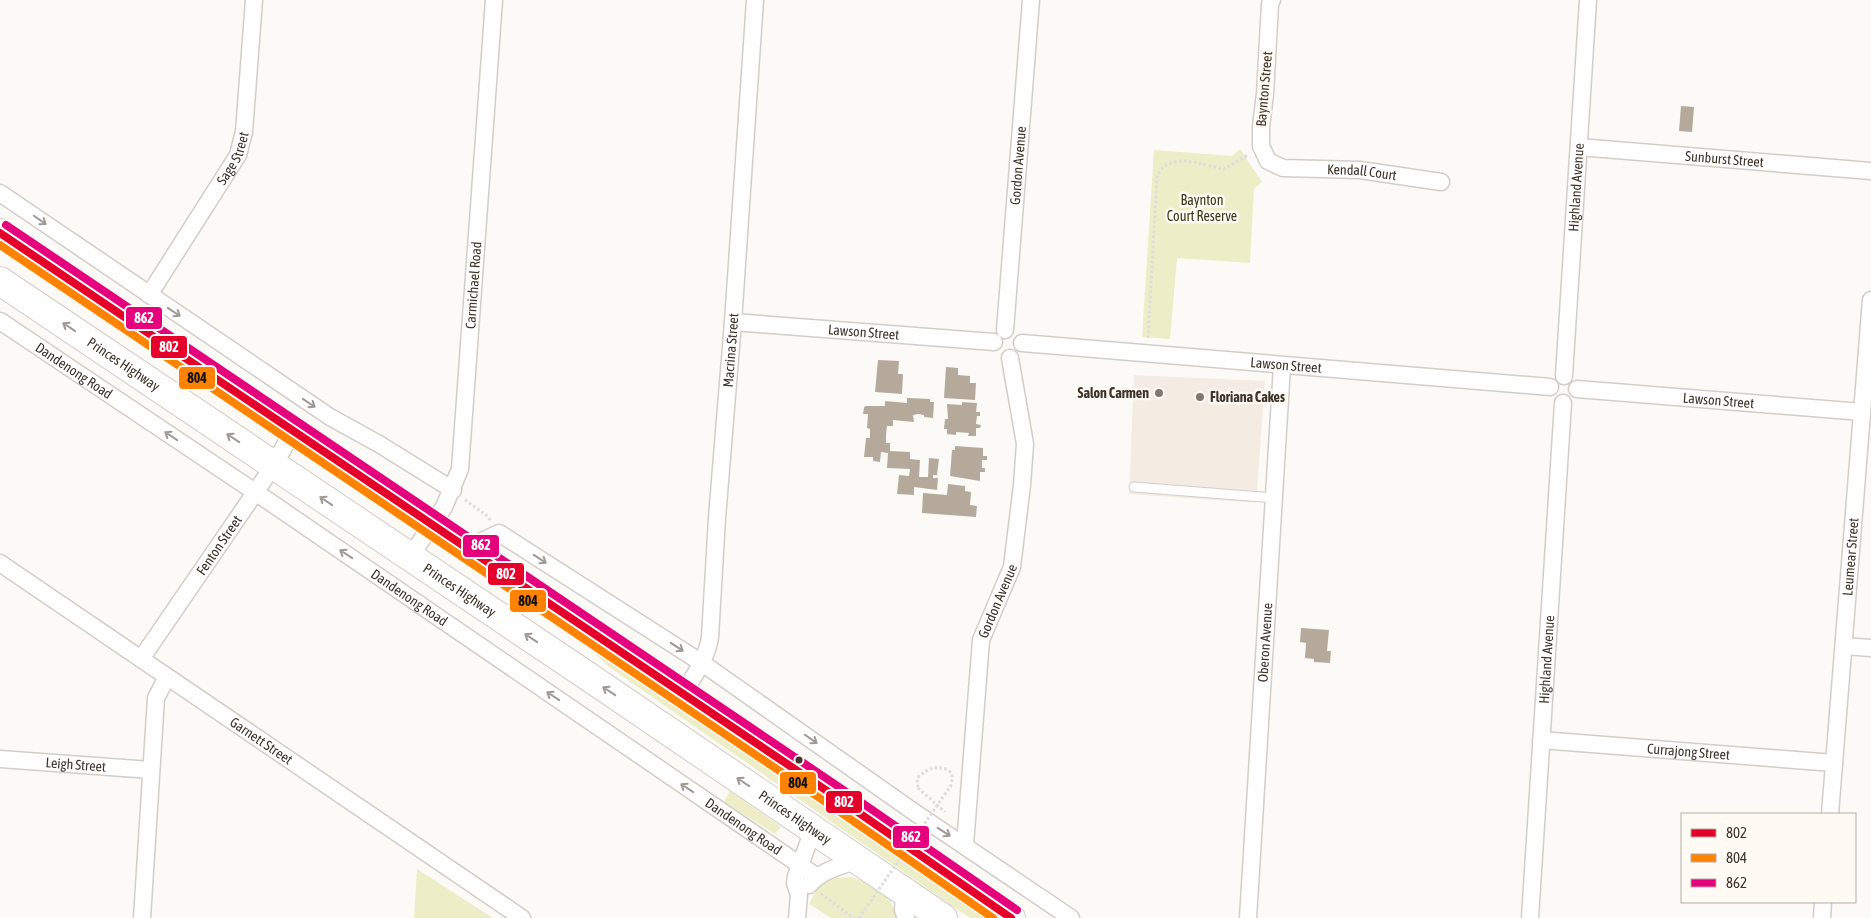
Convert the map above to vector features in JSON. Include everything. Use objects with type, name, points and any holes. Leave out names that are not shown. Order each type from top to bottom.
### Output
[{"type":"highway","points":[[0,233],[1011,918]]},
{"type":"highway","name":"Princes Highway","points":[[0,281],[586,674],[857,860],[905,905],[943,918]]},
{"type":"street","name":"Sage Street","points":[[149,295],[238,155],[244,132],[254,0]]},
{"type":"street","name":"Carmichael Road","points":[[410,557],[444,507],[453,490],[461,462],[494,0]]},
{"type":"street","name":"Macrina Street","points":[[683,694],[702,663],[710,637],[755,0]]},
{"type":"street","name":"Gordon Avenue","points":[[999,336],[1031,0]]},
{"type":"street","name":"Baynton Street","points":[[1272,0],[1270,4],[1266,94],[1260,146],[1268,161],[1283,168]]},
{"type":"street","name":"Highland Avenue","points":[[1564,376],[1588,0]]},
{"type":"street","name":"Sunburst Street","points":[[1579,147],[1871,171]]},
{"type":"street","name":"Kendall Court","points":[[1283,168],[1360,170],[1441,182]]},
{"type":"street","points":[[0,193],[330,417],[379,444],[453,490]]},
{"type":"street","name":"Leumear Street","points":[[1830,813],[1862,412],[1868,376],[1871,300]]},
{"type":"street","name":"Dandenong Road","points":[[0,321],[255,492],[816,876]]},
{"type":"street","name":"Lawson Street","points":[[733,322],[999,336]]},
{"type":"street","points":[[1010,330],[1018,335],[1022,343],[1020,351],[1010,358],[998,354],[994,348],[999,336],[1010,330]]},
{"type":"street","name":"Lawson Street","points":[[1022,343],[1550,387]]},
{"type":"street","name":"Gordon Avenue","points":[[965,845],[981,640],[1012,567],[1022,485],[1025,444],[1010,358]]},
{"type":"street","name":"Oberon Avenue","points":[[1248,918],[1282,366]]},
{"type":"street","points":[[1564,376],[1573,380],[1577,389],[1571,400],[1563,403],[1552,398],[1550,387],[1555,378],[1564,376]]},
{"type":"street","name":"Lawson Street","points":[[1577,389],[1862,412]]},
{"type":"street","name":"Highland Avenue","points":[[1530,918],[1563,403]]},
{"type":"street","name":"Fenton Street","points":[[141,659],[274,465],[293,431]]},
{"type":"street","points":[[467,548],[499,533],[702,663],[914,812],[1071,918]]},
{"type":"street","name":"Garnett Street","points":[[0,564],[522,918]]},
{"type":"street","points":[[1844,646],[1871,648]]},
{"type":"street","points":[[142,918],[156,698],[167,677]]},
{"type":"street","name":"Currajong Street","points":[[1541,740],[1834,763]]},
{"type":"street","name":"Leigh Street","points":[[0,759],[151,770]]},
{"type":"street","points":[[797,918],[799,896],[796,883],[799,865],[813,830]]},
{"type":"street","points":[[799,896],[816,876],[857,860]]},
{"type":"street","points":[[1822,918],[1823,903]]},
{"type":"lane","points":[[1134,487],[1274,498]]},
{"type":"path","points":[[1148,340],[1157,176],[1161,168],[1181,160],[1224,169],[1260,146]]},
{"type":"path","points":[[453,490],[486,515],[499,533]]},
{"type":"path","points":[[859,918],[952,784],[952,775],[949,770],[940,767],[925,771],[917,778],[918,788],[950,816]]},
{"type":"path","points":[[820,894],[854,918]]},
{"type":"path","points":[[845,918],[848,914]]},
{"type":"shaded area","points":[[1134,375],[1265,381],[1256,503],[1129,494]]},
{"type":"green space","name":"Baynton Court Reserve","points":[[1240,149],[1262,182],[1254,189],[1250,263],[1177,258],[1170,339],[1142,337],[1154,150],[1232,156]]},
{"type":"green space","points":[[581,639],[990,918],[970,918],[609,667]]},
{"type":"green space","points":[[730,791],[781,827],[775,834],[724,802]]},
{"type":"green space","points":[[417,869],[493,918],[414,918]]},
{"type":"green space","points":[[852,877],[867,883],[890,900],[897,918],[831,918],[809,904],[819,885],[834,878]]},
{"type":"building","points":[[1681,106],[1694,107],[1692,132],[1679,131]]},
{"type":"building","points":[[878,360],[899,361],[898,374],[903,374],[902,394],[875,392]]},
{"type":"building","points":[[946,367],[958,368],[958,375],[970,376],[970,383],[976,383],[975,400],[944,398]]},
{"type":"building","points":[[907,398],[930,399],[930,402],[934,402],[933,418],[918,414],[913,415],[914,422],[893,420],[893,426],[887,426],[886,435],[886,443],[890,443],[890,451],[910,452],[910,459],[920,460],[919,477],[928,477],[929,458],[939,459],[937,475],[933,475],[933,478],[938,478],[937,490],[914,487],[914,495],[897,494],[899,475],[909,476],[910,469],[887,468],[888,453],[881,452],[880,462],[873,461],[873,457],[864,457],[866,438],[870,438],[870,429],[867,428],[868,414],[863,414],[865,406],[885,406],[885,401],[907,403]]},
{"type":"building","points":[[962,402],[977,403],[976,412],[980,412],[980,416],[977,416],[976,424],[981,425],[980,428],[976,428],[976,436],[968,436],[969,433],[956,432],[956,435],[947,434],[947,429],[944,429],[945,419],[948,419],[947,404],[962,405]]},
{"type":"building","points":[[955,446],[983,448],[983,456],[987,456],[987,460],[982,460],[982,468],[985,468],[985,472],[980,472],[980,481],[950,476],[952,450],[955,450]]},
{"type":"building","points":[[948,484],[965,486],[965,491],[971,492],[970,505],[977,506],[976,517],[922,513],[923,493],[947,495]]},
{"type":"building","points":[[1301,628],[1329,630],[1327,651],[1331,651],[1330,663],[1314,662],[1314,659],[1305,658],[1306,643],[1300,642]]},
{"type":"transit line","name":"862","points":[[6,225],[842,789],[1017,910]]},
{"type":"transit line","name":"802","points":[[0,233],[836,797],[1011,918]]},
{"type":"transit line","name":"804","points":[[0,245],[830,805],[993,918]]},
{"type":"place","name":"Salon Carmen","points":[[1159,393]]},
{"type":"place","name":"Floriana Cakes","points":[[1200,397]]}]
